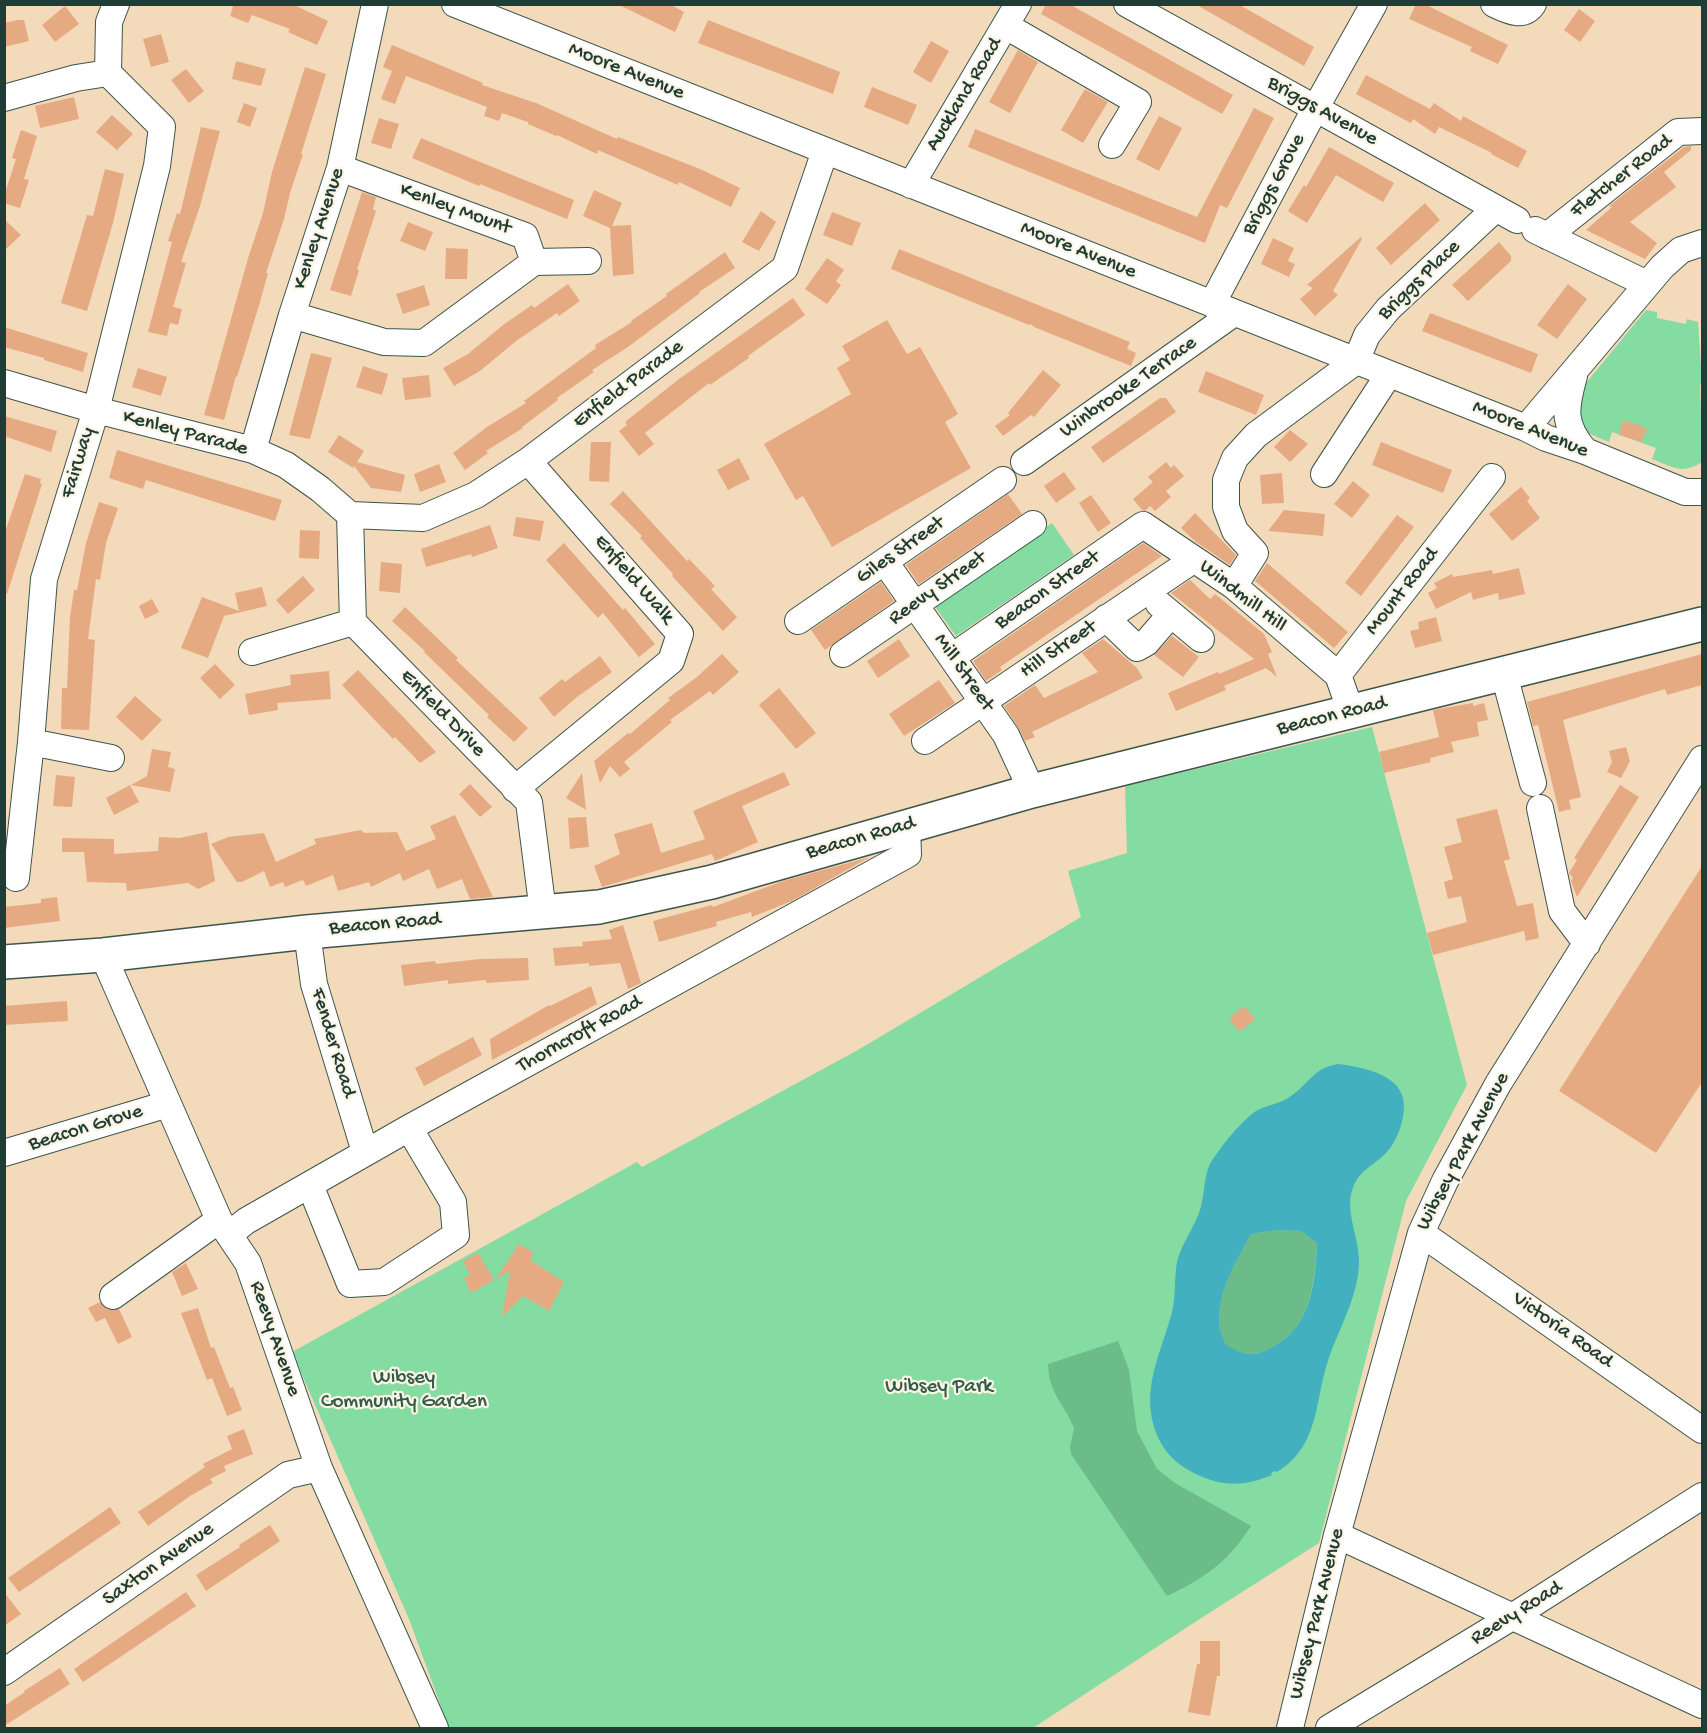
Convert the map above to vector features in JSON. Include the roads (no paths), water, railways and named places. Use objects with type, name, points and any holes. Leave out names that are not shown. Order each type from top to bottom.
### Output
[{"type":"main road","name":"Beacon Road","points":[[4,962],[103,955],[308,932],[599,907],[712,882],[1032,791],[1702,624]]},
{"type":"street","points":[[4,98],[76,78],[108,73],[109,22],[116,4]]},
{"type":"street","name":"Kenley Avenue","points":[[253,450],[292,315],[340,168],[375,4]]},
{"type":"street","name":"Moore Avenue","points":[[455,4],[1526,428],[1546,438],[1585,451],[1685,492],[1702,492]]},
{"type":"street","name":"Briggs Avenue","points":[[1126,4],[1522,223],[1655,276]]},
{"type":"street","name":"Briggs Grove","points":[[1223,309],[1315,108],[1374,4]]},
{"type":"street","points":[[1494,4],[1513,13],[1522,13],[1530,9],[1533,4]]},
{"type":"street","points":[[1012,15],[1138,102],[1112,145]]},
{"type":"street","name":"Auckland Road","points":[[911,185],[1012,15]]},
{"type":"street","name":"Fairway","points":[[16,878],[31,742],[44,579],[96,410],[157,166],[162,127],[108,73]]},
{"type":"street","name":"Fletcher Road","points":[[1522,223],[1678,132],[1702,131]]},
{"type":"street","name":"Enfield Parade","points":[[350,515],[423,518],[476,495],[528,461],[785,268],[825,151]]},
{"type":"street","name":"Kenley Mount","points":[[340,168],[525,236],[534,262]]},
{"type":"street","name":"Briggs Place","points":[[1356,361],[1367,335],[1388,309],[1522,223]]},
{"type":"street","points":[[1526,428],[1655,276],[1681,250],[1702,243]]},
{"type":"street","points":[[292,315],[384,342],[424,343],[534,262],[588,261]]},
{"type":"street","points":[[1655,276],[1676,263],[1702,264]]},
{"type":"street","name":"Winbrooke Terrace","points":[[1024,462],[1223,309]]},
{"type":"street","points":[[1234,586],[1255,553],[1235,531],[1226,507],[1226,480],[1235,458],[1256,435],[1356,361]]},
{"type":"street","points":[[1576,370],[1568,400],[1567,416],[1573,437],[1585,451]]},
{"type":"street","points":[[1324,474],[1389,374]]},
{"type":"street","name":"Kenley Parade","points":[[4,383],[96,410],[253,450],[286,465],[320,489],[350,515]]},
{"type":"street","name":"Enfield Walk","points":[[515,789],[671,661],[680,634],[528,461]]},
{"type":"street","name":"Mount Road","points":[[1338,675],[1492,477]]},
{"type":"street","name":"Giles Street","points":[[798,621],[1003,480]]},
{"type":"street","points":[[252,652],[353,622],[350,515]]},
{"type":"street","name":"Reevy Street","points":[[843,654],[1033,524]]},
{"type":"street","name":"Windmill Hill","points":[[1143,525],[1234,586],[1338,675]]},
{"type":"street","name":"Beacon Street","points":[[952,657],[1143,525]]},
{"type":"street","name":"Hill Street","points":[[925,741],[1193,560]]},
{"type":"street","name":"Mill Street","points":[[885,562],[1006,735],[1032,791]]},
{"type":"street","points":[[1145,592],[1201,639]]},
{"type":"street","points":[[1106,618],[1137,648],[1146,643],[1172,614]]},
{"type":"street","name":"Enfield Drive","points":[[353,622],[529,802],[543,912]]},
{"type":"street","points":[[1504,674],[1533,783]]},
{"type":"street","points":[[1338,675],[1351,712]]},
{"type":"street","points":[[31,742],[111,758]]},
{"type":"street","name":"Wibsey Park Avenue","points":[[1290,1728],[1337,1535],[1421,1233],[1445,1181],[1498,1084],[1702,759]]},
{"type":"street","points":[[1540,808],[1562,911],[1587,944]]},
{"type":"street","name":"Thorncroft Road","points":[[113,1296],[225,1227],[246,1221],[365,1152],[908,854],[907,826]]},
{"type":"street","name":"Fender Road","points":[[308,932],[314,984],[365,1152]]},
{"type":"street","name":"Reevy Avenue","points":[[103,955],[225,1227],[248,1263],[319,1468],[435,1728]]},
{"type":"street","name":"Beacon Grove","points":[[4,1153],[168,1104]]},
{"type":"street","points":[[310,1185],[350,1284],[384,1282],[456,1235],[453,1202],[409,1128]]},
{"type":"street","name":"Victoria Road","points":[[1421,1233],[1702,1430]]},
{"type":"street","name":"Saxton Avenue","points":[[4,1672],[288,1475],[319,1468]]},
{"type":"street","name":"Reevy Road","points":[[1329,1728],[1512,1617],[1702,1496]]},
{"type":"street","points":[[1337,1535],[1702,1705]]},
{"type":"water","points":[[1338,1064],[1357,1067],[1386,1077],[1399,1089],[1404,1105],[1402,1121],[1393,1144],[1360,1176],[1351,1194],[1351,1213],[1359,1261],[1352,1301],[1331,1352],[1314,1421],[1301,1449],[1277,1472],[1262,1479],[1233,1484],[1214,1481],[1188,1470],[1172,1457],[1163,1447],[1152,1419],[1151,1388],[1172,1312],[1177,1262],[1199,1213],[1210,1164],[1225,1143],[1252,1114],[1287,1098],[1317,1072]],"holes":[[[1276,1230],[1301,1231],[1317,1243],[1313,1286],[1304,1314],[1297,1326],[1288,1337],[1256,1354],[1245,1353],[1225,1344],[1219,1325],[1222,1299],[1229,1276],[1251,1234]]]},
{"type":"park label","name":"Wibsey Park","points":[[939,1388]]},
{"type":"park label","name":"Wibsey Community Garden","points":[[404,1391]]}]
